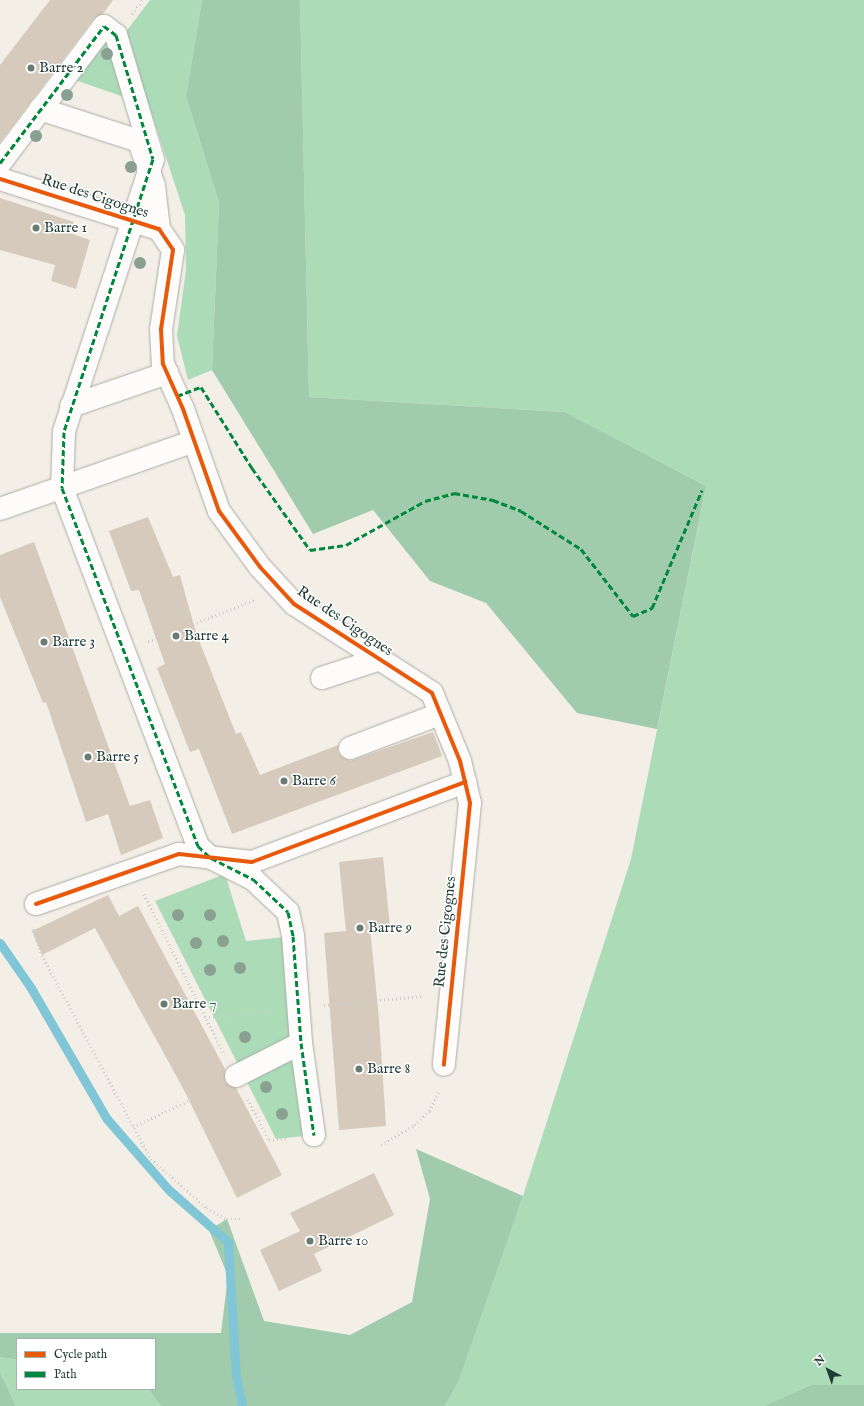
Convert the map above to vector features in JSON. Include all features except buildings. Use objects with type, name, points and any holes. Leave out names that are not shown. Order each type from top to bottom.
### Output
[{"type":"street","points":[[0,163],[104,26],[116,35],[153,159],[150,172],[71,406],[62,440],[62,488],[198,846],[211,858],[253,879],[288,912],[293,936],[301,1043],[314,1135]]},
{"type":"street","points":[[40,109],[139,141],[150,172],[159,229]]},
{"type":"street","name":"Rue des Cigognes","points":[[0,179],[159,229],[173,250],[161,329],[163,364],[194,441],[219,511],[260,567],[294,604],[432,693],[460,761],[470,803],[444,1065]]},
{"type":"street","points":[[71,406],[167,373]]},
{"type":"street","points":[[0,509],[194,441]]},
{"type":"street","points":[[322,678],[380,659]]},
{"type":"street","points":[[350,748],[440,714]]},
{"type":"street","points":[[36,904],[179,854],[252,862],[465,782]]},
{"type":"street","points":[[236,1076],[301,1043]]},
{"type":"path","points":[[193,624],[280,590]]},
{"type":"path","points":[[133,870],[205,1017],[269,1140],[314,1135]]},
{"type":"path","points":[[36,904],[32,931],[40,949],[151,1159],[179,1186],[207,1208],[227,1219],[240,1219]]},
{"type":"path","points":[[205,1017],[298,1007],[451,994]]},
{"type":"path","points":[[381,1146],[414,1125],[429,1111],[439,1092],[444,1065]]},
{"type":"path","points":[[133,1127],[190,1100]]},
{"type":"green space","points":[[150,0],[202,0],[186,96],[219,203],[212,370],[188,380],[177,336],[186,270],[185,215],[125,33]]},
{"type":"green space","points":[[202,0],[300,0],[309,397],[565,412],[706,486],[657,729],[577,713],[486,603],[430,581],[373,510],[313,534],[212,370],[219,203],[186,96]]},
{"type":"green space","points":[[300,0],[864,0],[864,1385],[811,1385],[764,1406],[445,1406],[460,1378],[523,1196],[631,859],[706,486],[565,412],[309,397]]},
{"type":"green space","points":[[108,37],[127,98],[75,80]]},
{"type":"green space","points":[[225,874],[246,941],[293,936],[314,1135],[276,1139],[155,901]]},
{"type":"green space","points":[[416,1149],[523,1196],[460,1378],[445,1406],[161,1406],[149,1390],[156,1390],[156,1338],[16,1338],[16,1360],[0,1357],[0,1333],[221,1333],[228,1276],[209,1230],[227,1219],[264,1321],[350,1335],[412,1302],[430,1199]]},
{"type":"green space","points":[[0,1357],[16,1360],[16,1390],[149,1390],[161,1406],[16,1406],[0,1372]]},
{"type":"green space","points":[[0,1372],[16,1406],[0,1406]]},
{"type":"green space","points":[[811,1385],[864,1385],[864,1406],[764,1406]]},
{"type":"waterway","points":[[0,943],[31,988],[107,1119],[169,1190],[228,1242],[236,1375],[242,1406]]},
{"type":"marked path","points":[[0,163],[104,26],[116,35],[153,159],[64,432],[62,488],[198,846],[211,858],[253,879],[288,912],[293,936],[301,1043],[314,1135]]},
{"type":"marked path","points":[[177,396],[201,387],[252,468],[310,550],[346,545],[425,501],[454,493],[493,500],[521,511],[581,549],[633,616],[652,608],[702,490]]},
{"type":"cycle path","points":[[0,179],[159,229],[173,250],[161,329],[163,364],[183,409],[219,511],[260,567],[294,604],[432,693],[460,761],[470,803],[444,1065]]},
{"type":"cycle path","points":[[36,904],[179,854],[252,862],[465,782]]},
{"type":"place","name":"Barre 2","points":[[31,68]]},
{"type":"place","name":"Barre 1","points":[[36,228]]},
{"type":"place","name":"Barre 4","points":[[176,636]]},
{"type":"place","name":"Barre 3","points":[[44,642]]},
{"type":"place","name":"Barre 5","points":[[88,757]]},
{"type":"place","name":"Barre 6","points":[[284,781]]},
{"type":"place","name":"Barre 9","points":[[360,928]]},
{"type":"place","name":"Barre 7","points":[[164,1004]]},
{"type":"place","name":"Barre 8","points":[[359,1069]]},
{"type":"place","name":"Barre 10","points":[[310,1241]]}]
